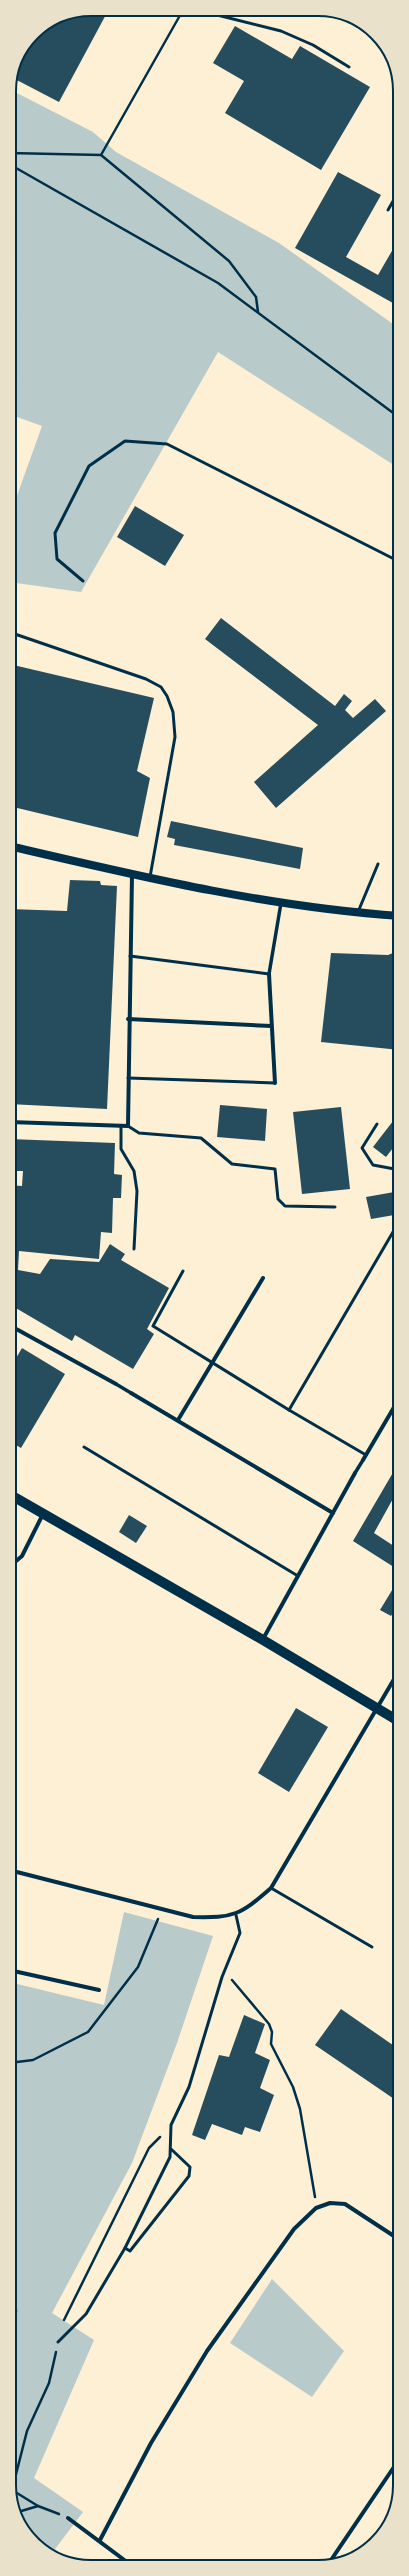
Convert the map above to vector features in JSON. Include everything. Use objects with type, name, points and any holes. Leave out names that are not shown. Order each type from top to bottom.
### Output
[{"type":"main road","points":[[16,848],[149,879],[281,903],[358,914],[393,916]]},
{"type":"main road","points":[[16,1498],[263,1640],[393,1718]]},
{"type":"street","points":[[16,1122],[128,1126],[128,1019],[132,875]]},
{"type":"street","points":[[275,1083],[269,974],[281,903]]},
{"type":"street","points":[[128,1019],[271,1026]]},
{"type":"street","points":[[178,1420],[263,1278]]},
{"type":"street","points":[[16,1329],[178,1420],[333,1513]]},
{"type":"street","points":[[263,1640],[355,1473],[393,1409]]},
{"type":"street","points":[[16,1561],[22,1556],[43,1514]]},
{"type":"street","points":[[16,1872],[193,1917],[221,1918],[236,1915],[249,1908],[271,1888],[393,1680]]},
{"type":"street","points":[[16,1972],[99,1990]]},
{"type":"street","points":[[100,2540],[151,2443],[207,2351],[294,2229],[316,2208],[330,2203],[345,2204],[393,2235]]},
{"type":"street","points":[[332,2558],[393,2468]]},
{"type":"street","points":[[68,2518],[100,2540],[125,2560]]},
{"type":"lane","points":[[221,16],[281,31],[313,45],[349,67]]},
{"type":"lane","points":[[388,210],[393,201]]},
{"type":"lane","points":[[83,581],[57,559],[54,533],[89,466],[125,441],[167,444],[393,558]]},
{"type":"lane","points":[[16,634],[146,679],[161,688],[167,696],[173,712],[175,737],[149,879]]},
{"type":"lane","points":[[358,914],[378,864]]},
{"type":"lane","points":[[130,956],[269,974]]},
{"type":"lane","points":[[128,1078],[275,1083]]},
{"type":"lane","points":[[377,1124],[362,1148],[374,1165],[393,1169]]},
{"type":"lane","points":[[121,1126],[121,1149],[134,1171],[137,1191],[134,1249]]},
{"type":"lane","points":[[128,1126],[139,1133],[201,1138],[232,1164],[275,1169],[278,1199],[285,1206],[336,1207]]},
{"type":"lane","points":[[289,1410],[393,1232]]},
{"type":"lane","points":[[182,1271],[153,1326],[289,1410],[366,1455]]},
{"type":"lane","points":[[84,1447],[298,1576]]},
{"type":"lane","points":[[271,1888],[372,1947]]},
{"type":"lane","points":[[58,2342],[86,2314],[125,2248],[170,2157],[171,2149],[169,2136],[171,2125],[189,2087],[225,1972],[240,1933],[236,1915]]},
{"type":"lane","points":[[125,2248],[130,2251],[189,2176],[190,2167],[171,2149]]},
{"type":"path","points":[[101,154],[180,16]]},
{"type":"path","points":[[16,153],[101,154],[230,261],[256,297],[258,312]]},
{"type":"path","points":[[16,168],[218,283],[393,413]]},
{"type":"path","points":[[225,1972],[269,2024],[272,2032],[271,2044],[293,2087],[300,2109],[315,2189],[316,2208]]},
{"type":"path","points":[[17,2493],[38,2506],[68,2518]]},
{"type":"path","points":[[21,2511],[38,2506]]},
{"type":"shaded area","points":[[16,93],[93,132],[116,152],[279,243],[393,324],[393,464],[218,352],[81,592],[16,583],[16,498],[42,426],[16,417]]},
{"type":"shaded area","points":[[124,1912],[213,1936],[177,2043],[132,2163],[52,2313],[94,2340],[34,2478],[83,2512],[54,2550],[45,2544],[29,2526],[22,2513],[16,2490],[16,1984],[104,2005]]},
{"type":"shaded area","points":[[272,2279],[344,2351],[312,2397],[230,2343]]},
{"type":"building","points":[[105,16],[59,102],[17,80],[20,67],[26,54],[38,38],[54,26],[77,17]]},
{"type":"building","points":[[235,26],[292,59],[300,46],[370,87],[321,170],[225,113],[244,81],[213,63]]},
{"type":"building","points":[[338,172],[381,195],[346,257],[378,275],[393,249],[393,303],[295,248]]},
{"type":"building","points":[[135,506],[184,535],[165,566],[117,537]]},
{"type":"building","points":[[221,618],[335,706],[344,694],[352,701],[345,710],[353,718],[375,699],[386,711],[276,808],[254,782],[318,725],[205,639]]},
{"type":"building","points":[[16,666],[154,698],[137,771],[150,778],[138,837],[16,808]]},
{"type":"building","points":[[171,821],[303,848],[300,869],[174,845],[175,839],[167,837]]},
{"type":"building","points":[[70,880],[100,881],[101,885],[117,886],[107,1109],[16,1104],[16,909],[67,911]]},
{"type":"building","points":[[331,953],[388,955],[393,953],[393,1049],[321,1042]]},
{"type":"building","points":[[220,1105],[267,1109],[265,1141],[217,1137]]},
{"type":"building","points":[[341,1107],[350,1189],[302,1194],[293,1112]]},
{"type":"building","points":[[393,1121],[393,1148],[386,1157],[373,1147]]},
{"type":"building","points":[[16,1139],[115,1143],[114,1174],[122,1175],[121,1198],[113,1198],[112,1233],[101,1232],[99,1259],[19,1251],[18,1270],[40,1274],[50,1259],[99,1262],[110,1244],[125,1254],[121,1260],[169,1288],[147,1329],[154,1334],[133,1369],[75,1335],[72,1341],[16,1308],[16,1186],[22,1186],[23,1171],[16,1171]]},
{"type":"building","points":[[393,1192],[393,1215],[371,1219],[366,1197]]},
{"type":"building","points":[[22,1348],[65,1374],[21,1448],[16,1445],[16,1358]]},
{"type":"building","points":[[393,1473],[393,1499],[374,1533],[393,1545],[393,1567],[353,1541]]},
{"type":"building","points":[[129,1515],[147,1526],[136,1543],[119,1532]]},
{"type":"building","points":[[393,1589],[393,1613],[391,1616],[380,1610]]},
{"type":"building","points":[[296,1708],[328,1727],[289,1792],[258,1773]]},
{"type":"building","points":[[341,2009],[393,2045],[393,2098],[315,2045]]},
{"type":"building","points":[[244,2015],[265,2024],[255,2053],[270,2060],[260,2088],[274,2095],[260,2132],[245,2127],[242,2135],[212,2124],[205,2140],[192,2135],[219,2055],[229,2057]]}]
